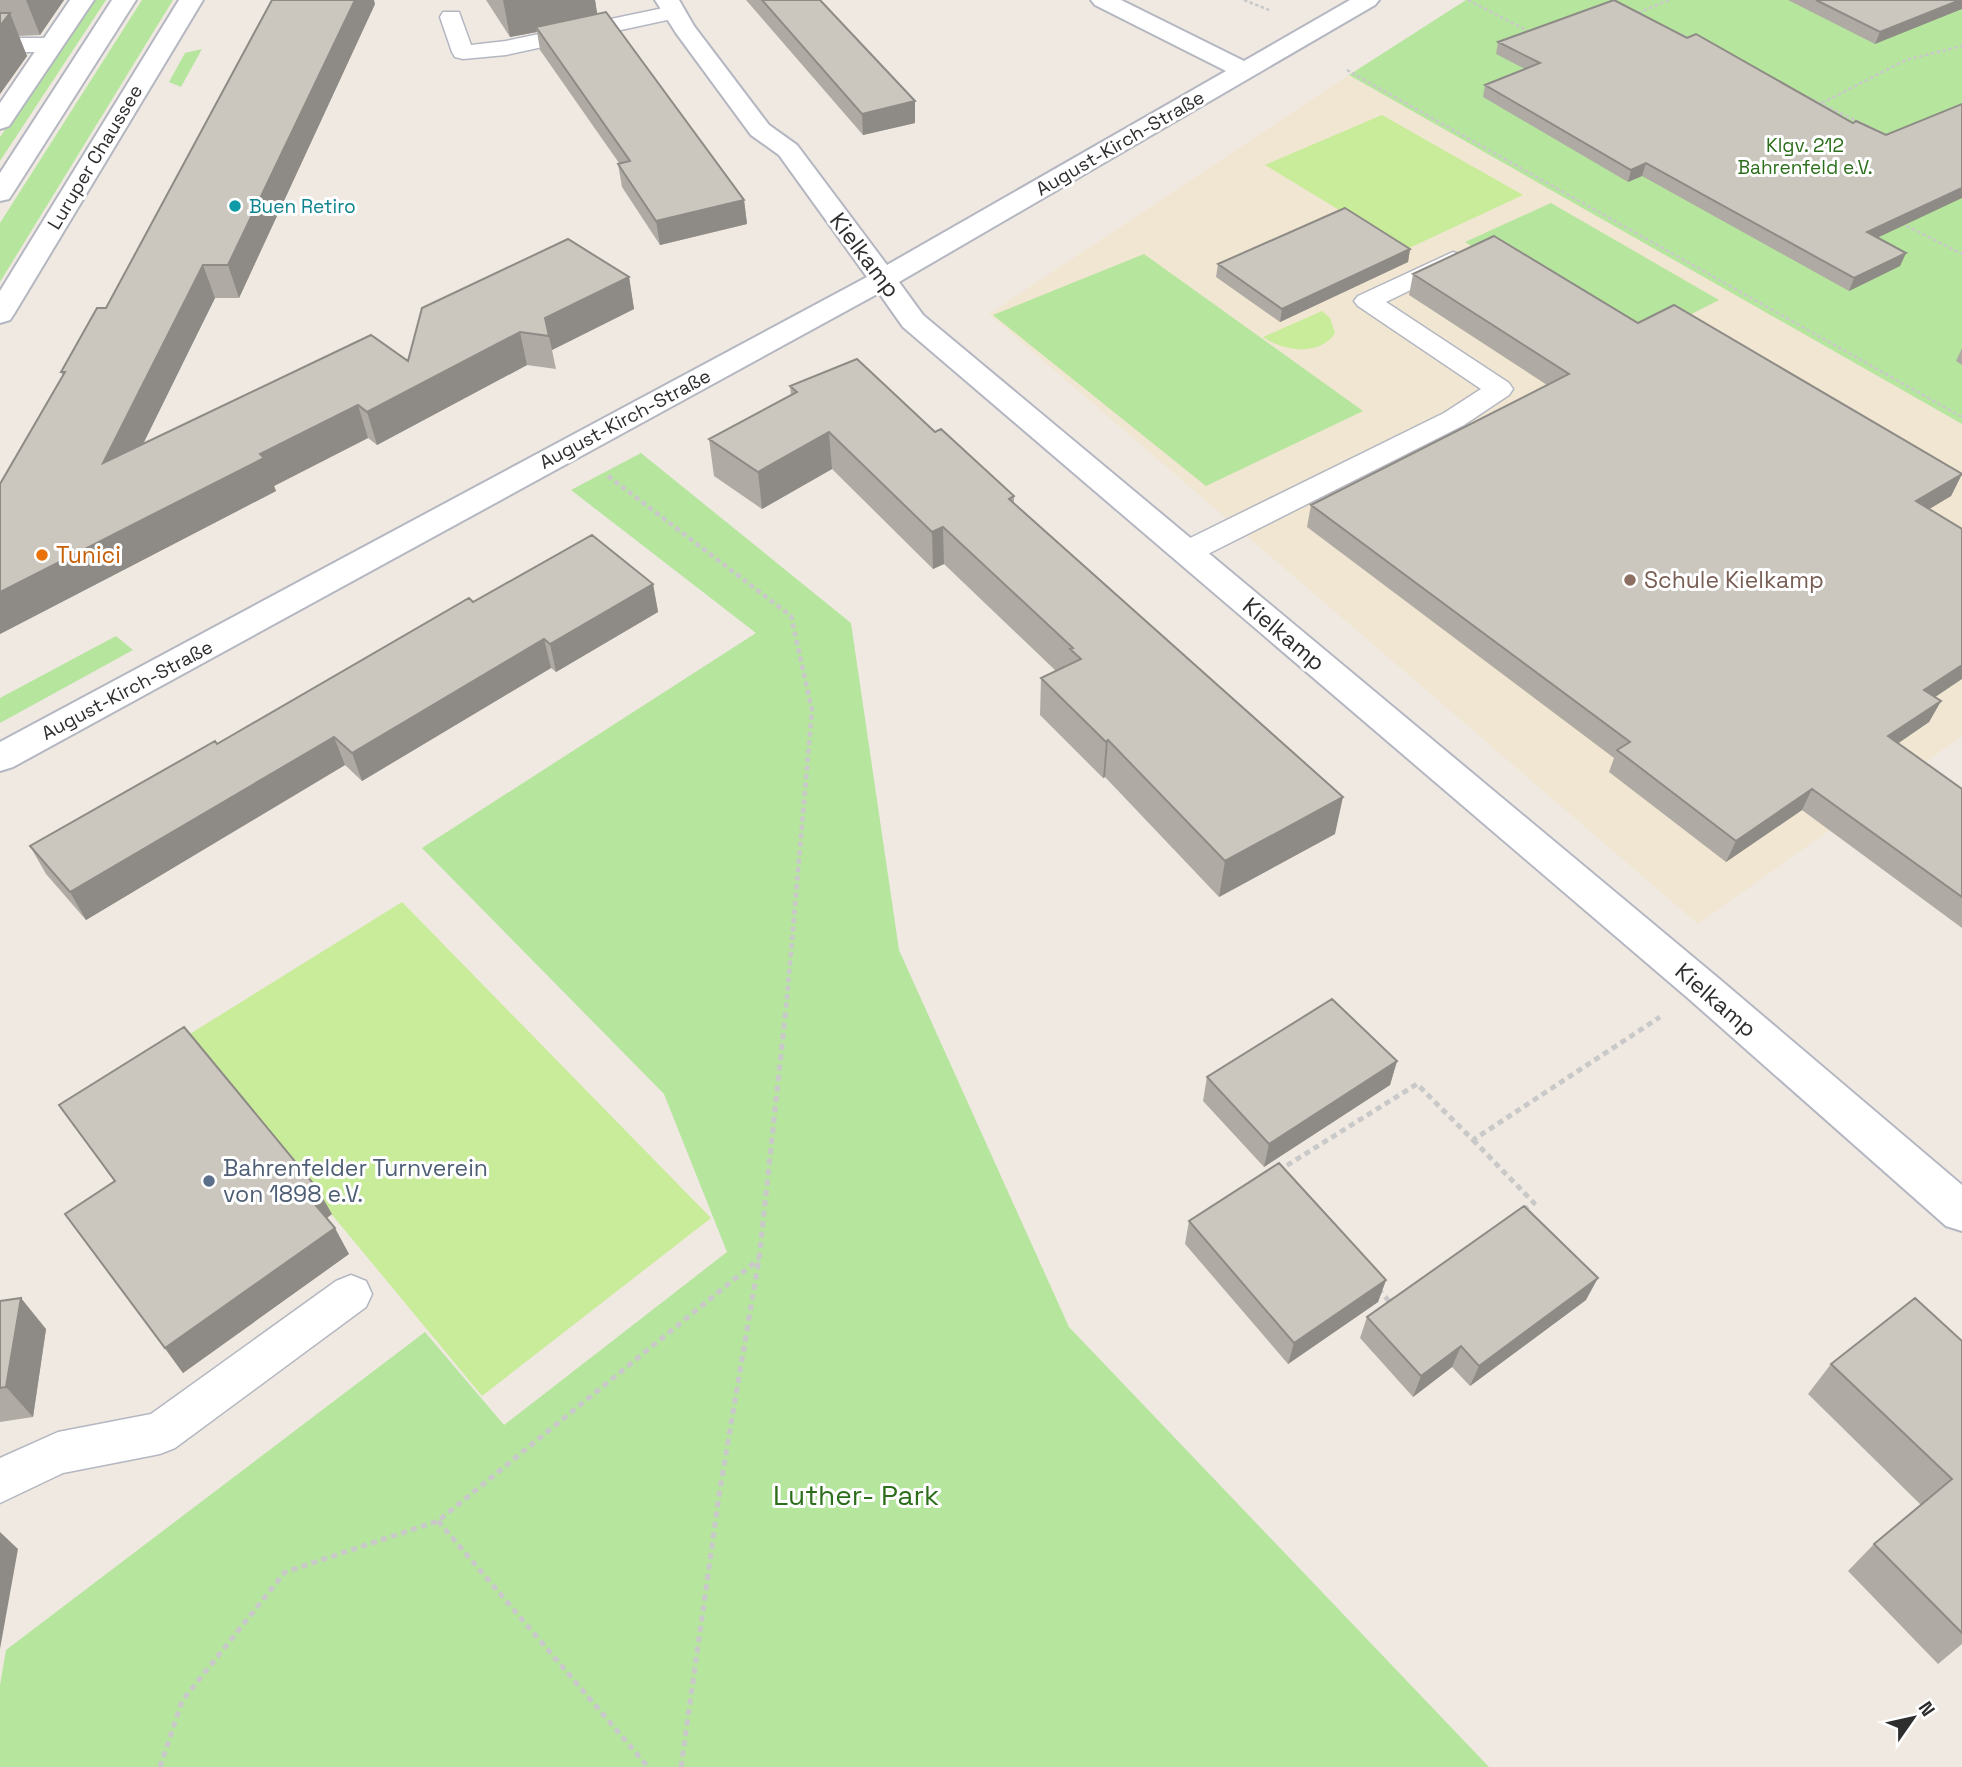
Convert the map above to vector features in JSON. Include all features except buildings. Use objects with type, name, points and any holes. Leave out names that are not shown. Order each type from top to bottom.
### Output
[{"type":"street","points":[[3,112],[82,0]]},
{"type":"street","points":[[0,193],[124,0]]},
{"type":"street","name":"Luruper Chaussee","points":[[0,314],[191,0]]},
{"type":"street","points":[[1102,0],[1245,71]]},
{"type":"street","name":"August-Kirch-Straße","points":[[0,758],[885,279],[1367,0]]},
{"type":"street","name":"Kielkamp","points":[[670,6],[760,130],[788,150],[885,279],[913,321],[1703,988],[1962,1212]]},
{"type":"lane","points":[[451,17],[463,52],[506,48],[670,6]]},
{"type":"lane","points":[[0,45],[51,45]]},
{"type":"lane","points":[[1187,552],[1454,419],[1499,389],[1367,301],[1472,251]]},
{"type":"lane","points":[[0,1481],[58,1453],[160,1433],[351,1294]]},
{"type":"path","points":[[1468,0],[1542,38]]},
{"type":"path","points":[[1638,13],[1669,0]]},
{"type":"path","points":[[1629,9],[1650,19]]},
{"type":"path","points":[[1662,25],[1699,43]]},
{"type":"path","points":[[1821,103],[1882,68],[1918,53],[1962,46]]},
{"type":"path","points":[[1347,70],[1962,417]]},
{"type":"path","points":[[1796,91],[1891,137]]},
{"type":"path","points":[[1900,222],[1962,254]]},
{"type":"path","points":[[604,473],[791,616],[812,710],[779,1086],[759,1259],[720,1489],[681,1767]]},
{"type":"path","points":[[1473,1140],[1666,1012]]},
{"type":"path","points":[[1284,1184],[1275,1174],[1417,1084],[1534,1203],[1512,1218]]},
{"type":"path","points":[[160,1767],[182,1701],[285,1572],[438,1521],[759,1259]]},
{"type":"path","points":[[1372,1282],[1390,1302],[1401,1294]]},
{"type":"path","points":[[438,1521],[648,1767]]},
{"type":"shaded area","name":"Schule Kielkamp","points":[[1349,75],[1962,424],[1962,736],[1698,924],[989,314]]},
{"type":"green space","points":[[92,0],[106,0],[0,161],[0,137]]},
{"type":"green space","points":[[142,0],[173,0],[0,282],[0,223]]},
{"type":"green space","name":"Klgv. 212 Bahrenfeld e.V.","points":[[1466,0],[1962,0],[1962,424],[1349,75]]},
{"type":"green space","points":[[202,49],[181,87],[169,82],[185,53]]},
{"type":"green space","points":[[1382,115],[1523,195],[1405,250],[1265,165]]},
{"type":"green space","points":[[1551,203],[1719,300],[1632,344],[1465,242]]},
{"type":"green space","points":[[1144,254],[1363,411],[1206,486],[993,315]]},
{"type":"green space","points":[[1322,311],[1330,318],[1335,333],[1320,346],[1311,349],[1291,348],[1263,337]]},
{"type":"green space","name":"Luther- Park","points":[[641,453],[851,623],[899,950],[1069,1327],[1489,1767],[0,1767],[0,1685],[6,1650],[425,1332],[504,1425],[727,1252],[664,1094],[422,848],[756,633],[571,490]]},
{"type":"green space","points":[[116,636],[133,650],[0,723],[0,698]]},
{"type":"green space","points":[[402,902],[711,1218],[482,1396],[185,1037]]},
{"type":"place","name":"Buen Retiro","points":[[235,206]]},
{"type":"place","name":"Tunici","points":[[42,555]]},
{"type":"place","name":"Schule Kielkamp","points":[[1630,580]]},
{"type":"place","name":"Bahrenfelder Turnverein von 1898 e.V.","points":[[209,1181]]}]
